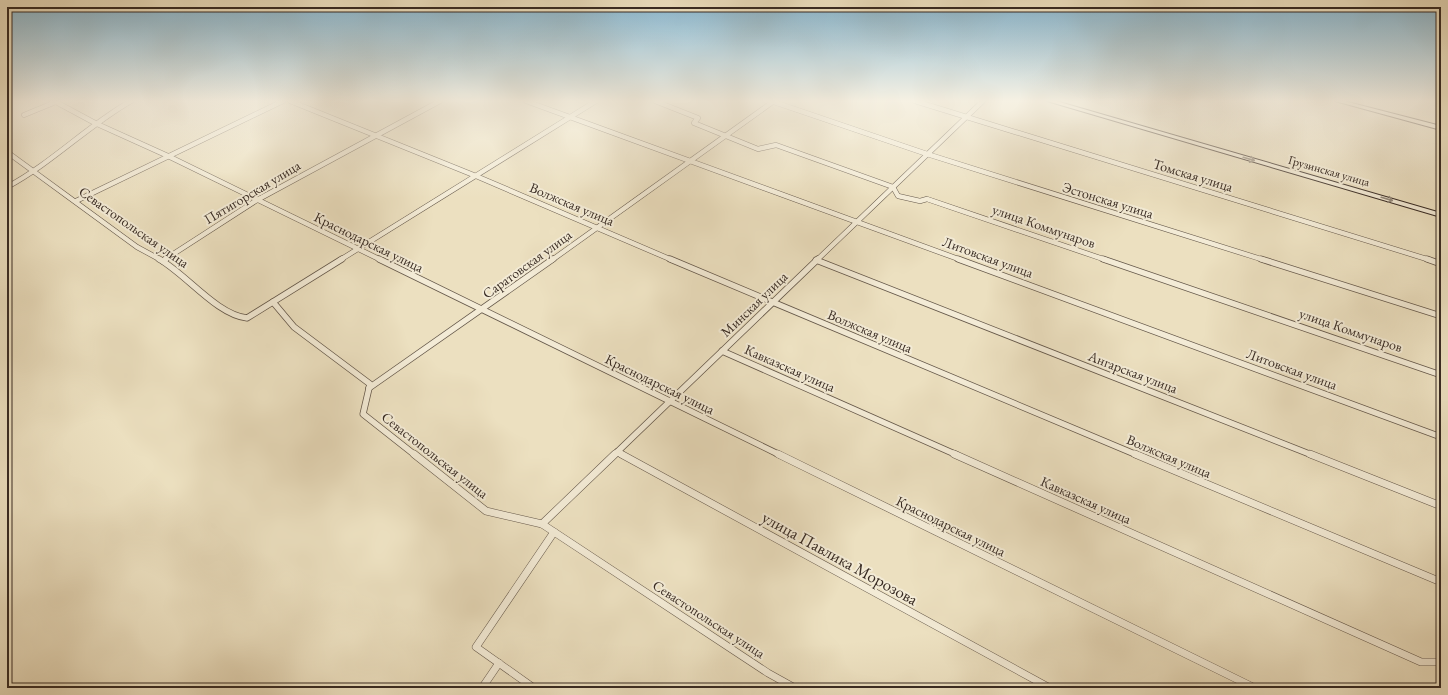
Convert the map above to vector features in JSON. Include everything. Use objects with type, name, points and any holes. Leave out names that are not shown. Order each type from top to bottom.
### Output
[{"type":"main road","name":"Грузинская улица","points":[[1161,133],[1441,215]]},
{"type":"street","points":[[7,187],[34,170],[81,133]]},
{"type":"street","name":"Краснодарская улица","points":[[118,133],[168,156],[1255,688]]},
{"type":"street","points":[[76,201],[215,133]]},
{"type":"street","name":"Волжская улица","points":[[369,133],[476,176],[772,303],[1441,582]]},
{"type":"street","name":"Пятигорская улица","points":[[163,260],[257,200],[376,133]]},
{"type":"street","points":[[369,388],[370,384],[294,327],[273,302],[544,133]]},
{"type":"street","name":"Литовская улица","points":[[613,133],[1441,437]]},
{"type":"street","name":"улица Коммунаров","points":[[722,133],[758,149],[776,144],[893,187],[898,196],[920,201],[927,199],[1414,365],[1441,376]]},
{"type":"street","name":"Эстонская улица","points":[[867,133],[927,154],[1441,316]]},
{"type":"street","name":"Минская улица","points":[[542,524],[948,133]]},
{"type":"street","name":"Томская улица","points":[[1022,133],[1441,264]]},
{"type":"street","name":"Саратовская улица","points":[[369,388],[482,310],[726,135]]},
{"type":"street","name":"Севастопольская улица","points":[[7,152],[34,170],[137,247],[163,260],[224,309],[237,317],[247,318],[273,302]]},
{"type":"street","name":"Ангарская улица","points":[[816,260],[1441,506]]},
{"type":"street","name":"Кавказская улица","points":[[722,351],[1421,662],[1441,662]]},
{"type":"street","name":"Севастопольская улица","points":[[369,388],[363,414],[486,511],[542,524],[768,672],[795,688]]},
{"type":"street","name":"улица Павлика Морозова","points":[[617,452],[1050,688]]},
{"type":"street","points":[[534,688],[476,647],[554,532]]},
{"type":"street","points":[[482,688],[498,663]]}]
